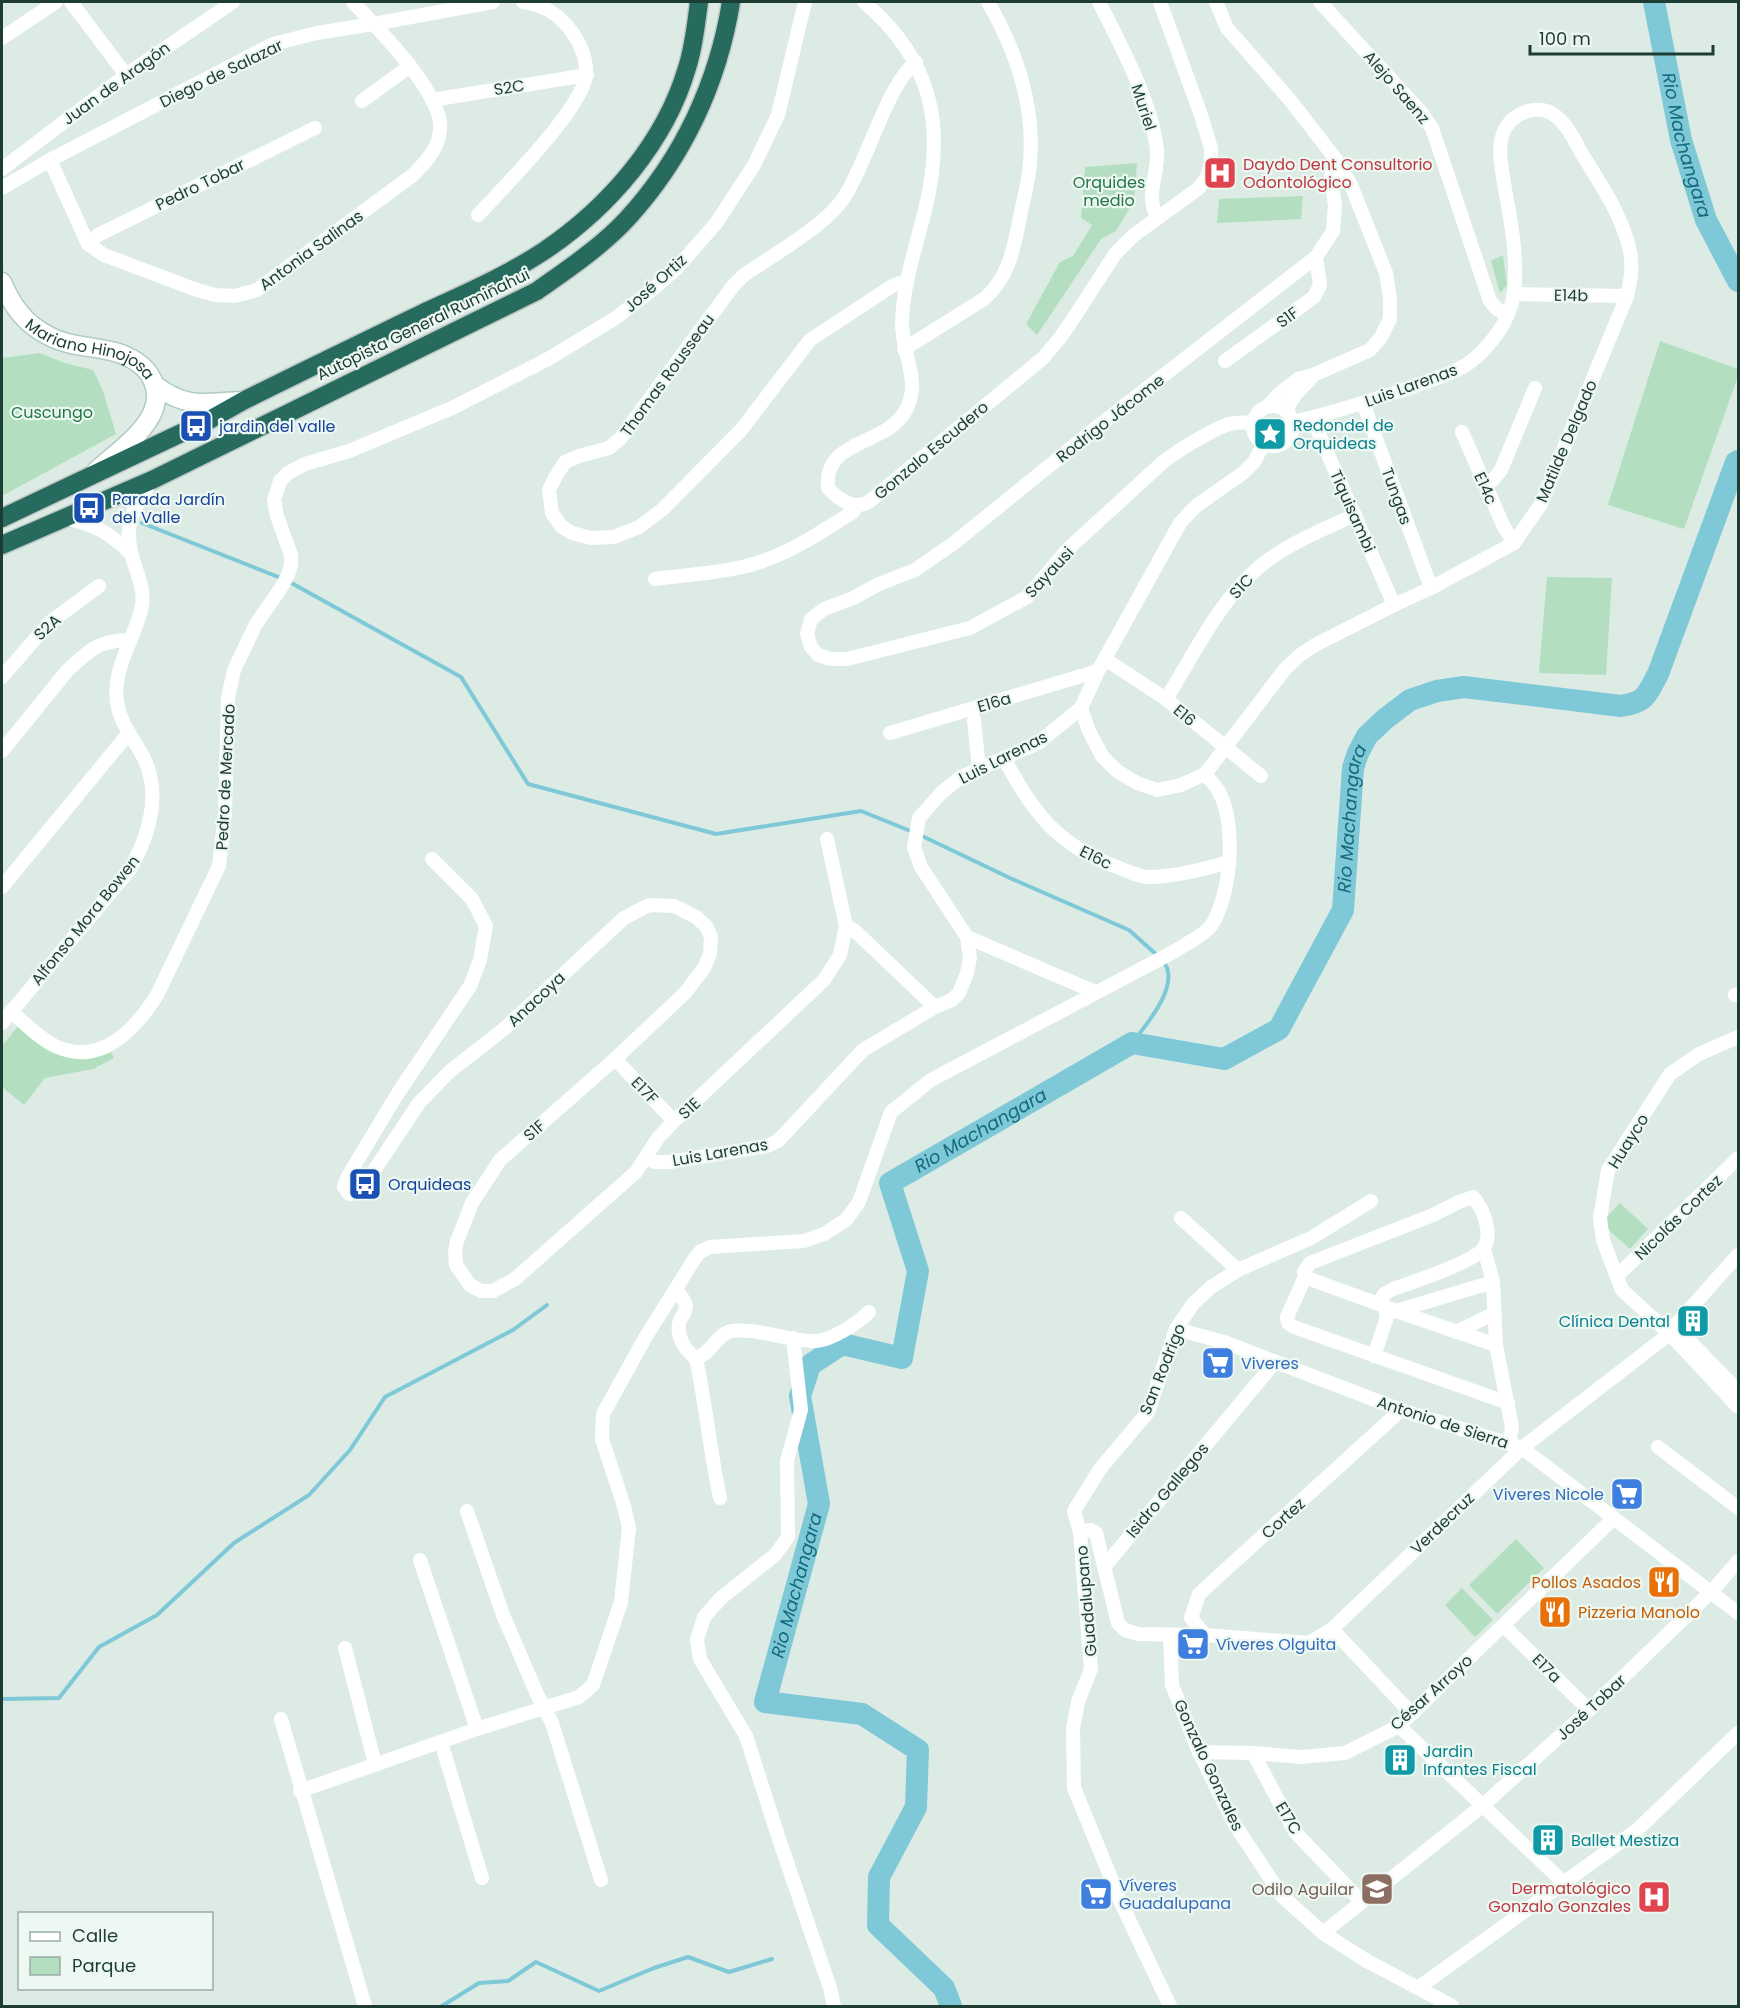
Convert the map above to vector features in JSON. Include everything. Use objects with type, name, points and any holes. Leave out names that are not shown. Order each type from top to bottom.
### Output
[{"type":"highway","name":"Autopista General Rumiñahui","points":[[2,518],[211,419],[243,400],[508,272],[567,235],[621,184],[665,122],[687,71],[693,48],[699,2]]},
{"type":"highway","name":"Autopista General Rumiñahui","points":[[2,545],[152,480],[537,291],[585,257],[626,219],[664,172],[686,137],[716,68],[731,2]]},
{"type":"highway","points":[[698,112],[716,90],[727,71],[735,46],[743,2]]},
{"type":"street","points":[[2,38],[56,2]]},
{"type":"street","points":[[71,2],[126,75]]},
{"type":"street","name":"Juan de Aragón","points":[[2,169],[126,75],[233,2]]},
{"type":"street","name":"Antonia Salinas","points":[[88,244],[104,255],[194,289],[215,295],[236,296],[257,290],[413,176],[434,151],[440,131],[439,112],[410,66],[353,2]]},
{"type":"street","name":"Diego de Salazar","points":[[2,188],[50,160],[273,44],[316,33],[493,2]]},
{"type":"street","points":[[478,215],[564,119],[576,100],[587,75],[581,45],[562,18],[537,4],[523,2]]},
{"type":"street","name":"José Ortiz","points":[[371,442],[452,408],[548,358],[614,319],[677,268],[717,222],[759,155],[778,115],[805,2]]},
{"type":"street","name":"Gonzalo Escudero","points":[[864,2],[885,20],[916,62],[929,96],[935,147],[926,207],[906,283],[902,322],[904,349],[911,369],[913,385],[911,400],[905,413],[894,425],[878,436],[850,447],[837,457],[829,468],[828,488],[836,497],[856,506],[870,501],[885,486],[1043,358],[1077,313],[1115,254],[1134,236],[1199,188],[1207,177],[1211,164],[1210,148],[1202,115],[1160,2]]},
{"type":"street","points":[[904,349],[990,294],[1005,273],[1012,256],[1029,171],[1030,124],[1025,88],[1013,51],[988,2]]},
{"type":"street","name":"Muriel","points":[[1099,2],[1147,106],[1157,152],[1151,198],[1152,210],[1158,218]]},
{"type":"street","points":[[1216,2],[1227,28],[1290,100],[1338,162],[1351,185],[1386,273],[1390,298],[1390,319],[1381,337],[1370,350],[1313,375],[1298,379],[1261,410],[1252,423],[1253,432],[1263,445],[1269,447],[1283,445],[1292,435],[1289,416],[1295,395],[1313,375]]},
{"type":"street","name":"Alejo Saenz","points":[[1320,2],[1421,112],[1432,128],[1490,301],[1497,309],[1508,315]]},
{"type":"street","name":"Thomas Rousseau","points":[[906,283],[892,286],[810,340],[741,430],[663,509],[639,527],[614,537],[591,538],[572,533],[561,526],[552,513],[549,490],[565,462],[615,445],[733,285],[827,218],[844,198],[858,173],[903,75],[916,62]]},
{"type":"street","points":[[362,101],[410,66]]},
{"type":"street","name":"S2C","points":[[432,100],[587,75]]},
{"type":"street","name":"Matilde Delgado","points":[[1081,708],[1089,732],[1102,756],[1117,771],[1137,783],[1157,790],[1181,785],[1205,774],[1285,669],[1300,655],[1514,543],[1541,504],[1627,296],[1632,265],[1616,210],[1564,124],[1543,110],[1518,114],[1508,125],[1500,141],[1514,253],[1514,294],[1508,315]]},
{"type":"street","name":"Pedro Tobar","points":[[88,244],[98,235],[315,128]]},
{"type":"street","points":[[50,160],[88,244]]},
{"type":"street","name":"Rodrigo Jácome","points":[[811,619],[824,609],[915,570],[954,543],[1097,427],[1316,257],[1333,231],[1335,206],[1331,177],[1338,162]]},
{"type":"street","name":"S1F","points":[[1225,361],[1314,297],[1320,285],[1316,257]]},
{"type":"street","name":"Mariano Hinojosa","points":[[2,282],[10,301],[19,313],[39,330],[59,341],[113,351],[129,357],[146,370],[156,386],[171,397],[196,404],[243,400]]},
{"type":"street","name":"E14b","points":[[1514,294],[1627,296]]},
{"type":"street","name":"Luis Larenas","points":[[1289,416],[1312,418],[1363,404],[1450,374],[1468,363],[1492,341],[1508,315]]},
{"type":"street","name":"Mariano Hinojosa","points":[[94,473],[148,423],[156,405],[156,386]]},
{"type":"street","points":[[1484,483],[1493,480],[1501,470],[1535,388]]},
{"type":"street","name":"Tungas","points":[[1363,404],[1431,588]]},
{"type":"street","points":[[1268,406],[1280,407],[1289,416]]},
{"type":"street","name":"Tiquisambi","points":[[1312,418],[1394,605]]},
{"type":"street","name":"Sayausi","points":[[811,619],[807,634],[810,647],[818,655],[831,659],[847,659],[970,628],[1027,597],[1068,549],[1174,454],[1228,425],[1241,422],[1252,423]]},
{"type":"street","name":"E14c","points":[[1462,432],[1504,528],[1514,543]]},
{"type":"street","name":"Pedro de Mercado","points":[[11,1011],[55,1046],[72,1052],[81,1052],[105,1048],[117,1042],[135,1025],[150,1005],[219,866],[225,813],[228,698],[234,670],[256,624],[281,588],[291,565],[291,555],[275,508],[275,490],[279,481],[288,473],[306,464],[371,442]]},
{"type":"street","name":"Luis Larenas","points":[[645,1158],[656,1162],[669,1162],[767,1146],[778,1141],[863,1050],[935,1007],[952,1000],[959,993],[968,973],[970,958],[967,936],[921,867],[914,847],[919,818],[941,793],[961,777],[1038,743],[1081,708],[1180,523],[1196,506],[1243,473],[1254,462],[1263,445]]},
{"type":"street","name":"Alfonso Mora Bowen","points":[[2,1023],[131,868],[142,848],[152,813],[151,779],[140,751],[128,734],[119,712],[117,685],[123,657],[142,604],[143,594],[131,554],[129,535],[131,515],[152,480]]},
{"type":"street","points":[[655,579],[736,568],[766,560],[796,548],[853,512],[856,506]]},
{"type":"street","name":"S1C","points":[[1166,699],[1239,585],[1260,567],[1299,542],[1355,515]]},
{"type":"street","points":[[65,518],[90,524],[122,545],[131,554]]},
{"type":"street","name":"S2A","points":[[2,676],[49,623],[99,586]]},
{"type":"street","points":[[2,751],[76,662],[111,640],[130,640]]},
{"type":"street","name":"E16","points":[[1102,665],[1166,699],[1261,776]]},
{"type":"street","name":"E16a","points":[[890,733],[1102,665]]},
{"type":"street","points":[[974,720],[979,768]]},
{"type":"street","points":[[2,887],[128,734]]},
{"type":"street","name":"E16c","points":[[1004,758],[1040,818],[1068,842],[1091,857],[1149,878],[1187,873],[1229,862]]},
{"type":"street","points":[[300,1791],[579,1696],[592,1685],[621,1602],[629,1528],[602,1440],[603,1414],[645,1338],[695,1258],[701,1251],[710,1247],[804,1241],[824,1234],[846,1220],[859,1202],[891,1112],[931,1080],[1168,955],[1210,927],[1223,902],[1229,862],[1230,828],[1220,793],[1205,774]]},
{"type":"street","points":[[827,839],[846,926],[855,930],[935,1007]]},
{"type":"street","name":"Anacoya","points":[[432,859],[472,900],[486,926],[480,960],[470,986],[398,1093],[348,1176],[344,1187],[349,1194],[357,1193],[365,1184],[419,1103],[449,1072],[504,1029],[624,918],[649,905],[674,906],[696,917],[706,926],[711,937],[710,954],[704,968]]},
{"type":"street","name":"S1E","points":[[516,1279],[636,1172],[658,1138],[674,1121],[824,980],[840,955],[846,926]]},
{"type":"street","points":[[967,936],[1095,992]]},
{"type":"street","name":"S1F","points":[[516,1279],[493,1291],[481,1291],[470,1285],[456,1265],[454,1251],[472,1203],[500,1160],[615,1059],[685,993],[704,968]]},
{"type":"street","name":"Huayco","points":[[1672,1330],[1622,1290],[1601,1232],[1600,1218],[1608,1170],[1670,1074],[1699,1054],[1733,1040]]},
{"type":"street","name":"E17F","points":[[615,1059],[674,1121]]},
{"type":"street","name":"Nicolás Cortez","points":[[1617,1276],[1738,1158]]},
{"type":"street","points":[[1508,1403],[1301,1331],[1288,1323],[1287,1317],[1306,1275],[1304,1272],[1310,1263],[1360,1245],[1473,1197],[1479,1203],[1486,1222],[1488,1236],[1484,1249],[1493,1282],[1496,1345],[1508,1403],[1515,1445]]},
{"type":"street","name":"San Rodrigo","points":[[1080,1532],[1075,1517],[1076,1504],[1100,1469],[1148,1412],[1176,1329],[1193,1304],[1211,1287],[1238,1270],[1311,1238],[1371,1201]]},
{"type":"street","points":[[1181,1218],[1238,1270]]},
{"type":"street","points":[[1390,1309],[1381,1300],[1384,1294],[1471,1258],[1484,1249]]},
{"type":"street","name":"Verdecruz","points":[[1104,1567],[1118,1623],[1125,1630],[1138,1634],[1204,1635],[1309,1642],[1332,1629],[1515,1445],[1672,1330],[1738,1255]]},
{"type":"street","points":[[1306,1275],[1307,1278],[1390,1309],[1496,1345]]},
{"type":"street","points":[[1390,1309],[1493,1282]]},
{"type":"street","points":[[676,1290],[686,1304],[685,1312],[679,1322],[682,1345],[696,1358],[720,1498]]},
{"type":"street","points":[[1374,1356],[1390,1309]]},
{"type":"street","points":[[696,1358],[704,1356],[718,1339],[729,1331],[762,1332],[817,1341],[860,1321],[869,1312]]},
{"type":"street","points":[[1456,1332],[1494,1313]]},
{"type":"street","name":"Antonio de Sierra","points":[[1176,1329],[1224,1342],[1401,1410],[1515,1445],[1738,1613]]},
{"type":"street","points":[[1672,1330],[1738,1391]]},
{"type":"street","points":[[1672,1330],[1738,1407]]},
{"type":"street","points":[[793,1338],[801,1410],[787,1461],[788,1537],[775,1555],[721,1598],[704,1617],[697,1640],[700,1659],[746,1736],[834,2007]]},
{"type":"street","name":"Isidro Gallegos","points":[[1104,1567],[1275,1362]]},
{"type":"street","name":"Cortez","points":[[1204,1635],[1191,1618],[1199,1594],[1401,1410]]},
{"type":"street","points":[[1658,1447],[1738,1508]]},
{"type":"street","points":[[467,1511],[503,1615],[552,1723],[601,1880]]},
{"type":"street","name":"César Arroyo","points":[[1199,1752],[1301,1757],[1345,1753],[1399,1726],[1614,1518]]},
{"type":"street","points":[[1080,1532],[1091,1530],[1096,1533],[1104,1567]]},
{"type":"street","name":"Guadalupano","points":[[1080,1532],[1091,1669],[1078,1701],[1073,1728],[1074,1788],[1122,1907],[1170,2007]]},
{"type":"street","points":[[420,1560],[477,1729]]},
{"type":"street","name":"José Tobar","points":[[1323,1933],[1482,1806],[1589,1710],[1711,1592],[1738,1561]]},
{"type":"street","name":"E17a","points":[[1504,1626],[1589,1710]]},
{"type":"street","points":[[1332,1629],[1412,1714]]},
{"type":"street","name":"Gonzalo Gonzales","points":[[1170,1635],[1172,1685],[1199,1752],[1235,1825],[1282,1896],[1323,1933],[1444,2005]]},
{"type":"street","points":[[345,1648],[375,1764]]},
{"type":"street","points":[[281,1719],[300,1791],[365,2007]]},
{"type":"street","points":[[1399,1726],[1563,1882]]},
{"type":"street","points":[[1418,1988],[1637,1830],[1738,1733]]},
{"type":"street","points":[[441,1742],[482,1878]]},
{"type":"street","name":"E17C","points":[[1253,1753],[1295,1832],[1361,1901]]},
{"type":"green space","name":"Orquides medio","points":[[1137,163],[1134,201],[1116,231],[1101,239],[1037,335],[1026,324],[1060,262],[1073,256],[1092,225],[1081,218],[1085,167]]},
{"type":"green space","points":[[1303,196],[1301,219],[1217,223],[1219,199]]},
{"type":"green space","points":[[1503,255],[1507,285],[1500,293],[1491,261]]},
{"type":"green space","points":[[1660,341],[1738,369],[1738,376],[1684,529],[1608,505]]},
{"type":"green space","name":"Cuscungo","points":[[40,353],[65,363],[93,370],[103,391],[116,434],[2,496],[2,358]]},
{"type":"green space","points":[[1547,577],[1612,578],[1606,675],[1539,673]]},
{"type":"green space","points":[[19,1025],[62,1054],[83,1058],[111,1052],[114,1058],[93,1069],[45,1078],[24,1105],[2,1087],[2,1046]]},
{"type":"green space","points":[[1620,1203],[1648,1229],[1630,1249],[1601,1223]]},
{"type":"green space","points":[[1516,1539],[1544,1568],[1497,1614],[1469,1585]]},
{"type":"green space","points":[[1462,1588],[1493,1620],[1475,1637],[1445,1605]]},
{"type":"waterway","name":"Rio Machangara","points":[[1654,2],[1681,140],[1706,220],[1738,281]]},
{"type":"waterway","name":"Rio Machangara","points":[[951,2006],[944,1988],[878,1925],[879,1877],[916,1807],[918,1750],[862,1714],[765,1702],[819,1504],[800,1396],[810,1365],[842,1344],[902,1358],[918,1271],[890,1183],[1132,1043],[1224,1059],[1279,1029],[1343,910],[1353,768],[1367,736],[1410,700],[1437,691],[1464,687],[1621,706],[1641,700],[1658,674],[1738,461]]},
{"type":"waterway","points":[[142,523],[286,580],[461,677],[528,784],[716,834],[861,811],[913,832]]},
{"type":"waterway","points":[[920,835],[1010,878],[1129,930],[1158,956]]},
{"type":"waterway","points":[[1132,1043],[1153,1015],[1165,992],[1168,970],[1163,961]]},
{"type":"waterway","points":[[2,1699],[59,1698],[99,1647],[157,1615],[234,1543],[309,1495],[350,1450],[385,1397],[513,1330],[547,1305]]},
{"type":"waterway","points":[[442,2006],[479,1983],[508,1981],[536,1962],[599,1991],[654,1968],[688,1957],[729,1972],[772,1959]]},
{"type":"place","name":"Daydo Dent Consultorio Odontológico","points":[[1220,173]]},
{"type":"place","name":"jardin del valle","points":[[196,426]]},
{"type":"place","name":"Redondel de Orquideas","points":[[1270,434]]},
{"type":"place","name":"Parada Jardín del Valle","points":[[89,508]]},
{"type":"place","name":"Orquideas","points":[[365,1184]]},
{"type":"place","name":"Clínica Dental","points":[[1693,1321]]},
{"type":"place","name":"Viveres","points":[[1218,1363]]},
{"type":"place","name":"Viveres Nicole","points":[[1627,1494]]},
{"type":"place","name":"Pollos Asados","points":[[1664,1582]]},
{"type":"place","name":"Pizzeria Manolo","points":[[1555,1612]]},
{"type":"place","name":"Víveres Olguita","points":[[1193,1644]]},
{"type":"place","name":"Jardin Infantes Fiscal","points":[[1400,1760]]},
{"type":"place","name":"Ballet Mestiza","points":[[1548,1840]]},
{"type":"place","name":"Odilo Aguilar","points":[[1377,1889]]},
{"type":"place","name":"Víveres Guadalupana","points":[[1096,1894]]},
{"type":"place","name":"Dermatológico Gonzalo Gonzales","points":[[1654,1897]]}]
